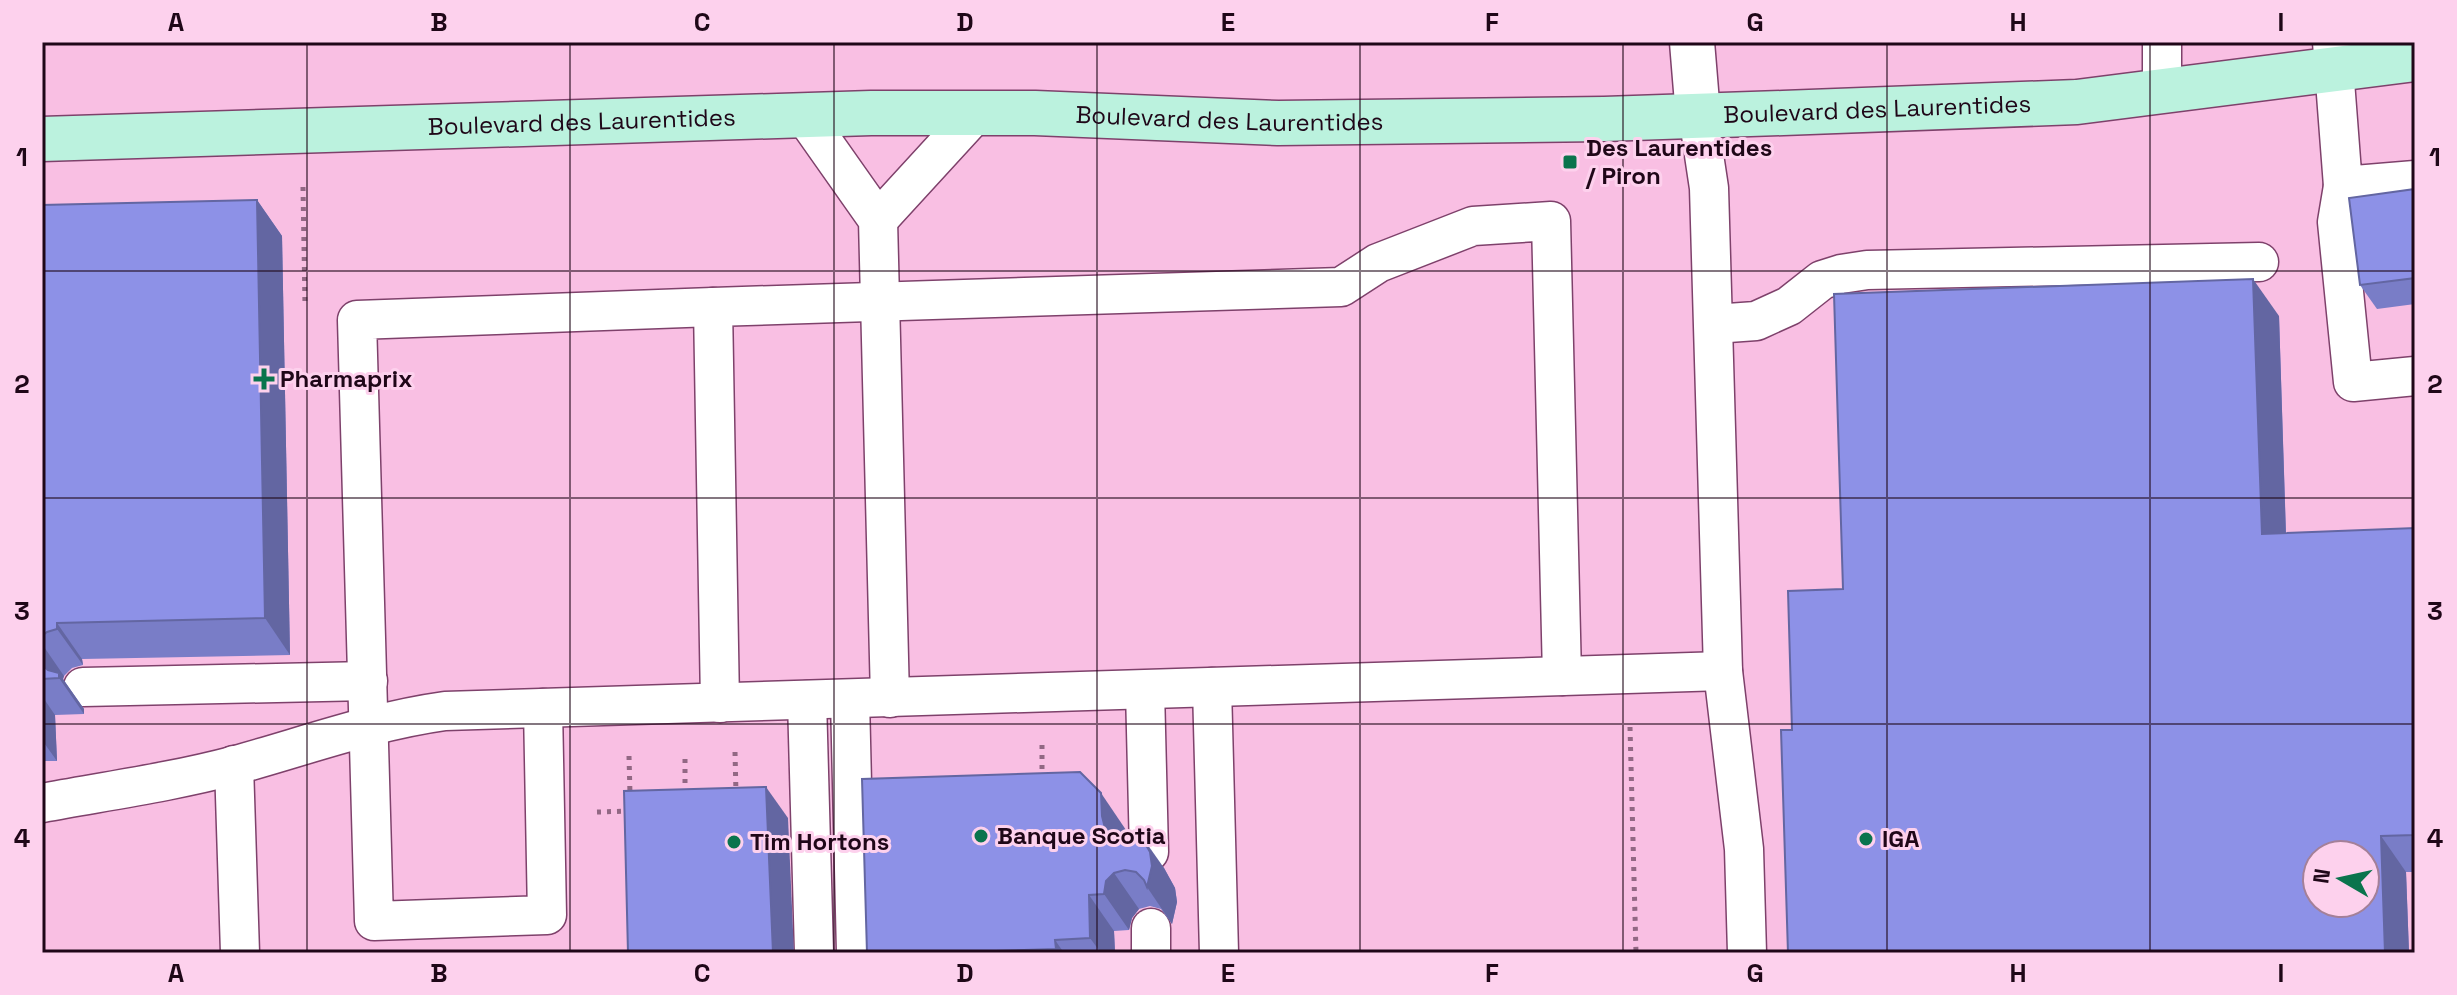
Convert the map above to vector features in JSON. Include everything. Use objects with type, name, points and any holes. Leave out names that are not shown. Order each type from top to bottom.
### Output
[{"type":"main road","name":"Boulevard des Laurentides","points":[[42,139],[977,112],[1278,123],[1604,119],[2077,102],[2162,91],[2344,55],[2415,59]]},
{"type":"street","points":[[1692,42],[1698,115]]},
{"type":"lane","points":[[2162,42],[2162,91]]},
{"type":"lane","points":[[2344,55],[2343,186],[2337,222],[2353,382],[2415,376]]},
{"type":"lane","points":[[878,220],[977,112]]},
{"type":"lane","points":[[804,115],[878,220],[890,698]]},
{"type":"lane","points":[[1698,115],[1709,188],[1723,671],[1744,849],[1747,953]]},
{"type":"lane","points":[[2343,186],[2415,180]]},
{"type":"lane","points":[[543,708],[547,915],[374,921],[357,320],[1341,287],[1378,263],[1473,226],[1551,221],[1562,676]]},
{"type":"lane","points":[[1714,324],[1738,324],[1765,318],[1789,306],[1822,280],[1867,270],[2259,262]]},
{"type":"lane","points":[[713,307],[720,703]]},
{"type":"lane","points":[[42,803],[199,774],[369,726],[445,711],[1723,671]]},
{"type":"lane","points":[[83,687],[368,681]]},
{"type":"lane","points":[[1212,687],[1219,953]]},
{"type":"lane","points":[[1145,690],[1149,852]]},
{"type":"lane","points":[[850,699],[856,953]]},
{"type":"lane","points":[[807,700],[814,953]]},
{"type":"lane","points":[[234,765],[240,953]]},
{"type":"path","points":[[285,379],[306,379]]},
{"type":"path","points":[[1628,674],[1636,953]]},
{"type":"path","points":[[629,748],[630,795]]},
{"type":"path","points":[[595,812],[644,811]]},
{"type":"building","points":[[2415,189],[2415,278],[2360,285],[2349,198]]},
{"type":"building","points":[[257,200],[265,618],[57,623],[57,629],[42,636],[42,205]]},
{"type":"building","points":[[2253,279],[2262,534],[2415,528],[2415,835],[2381,836],[2385,953],[1788,953],[1781,730],[1792,730],[1788,591],[1843,589],[1834,294]]},
{"type":"building","points":[[42,665],[59,673],[59,678],[42,679]]},
{"type":"building","points":[[1080,772],[1101,793],[1105,828],[1112,835],[1123,838],[1138,831],[1150,852],[1152,866],[1147,887],[1136,872],[1125,870],[1114,873],[1106,881],[1104,894],[1089,895],[1090,938],[1055,940],[1056,949],[867,953],[862,779]]},
{"type":"building","points":[[766,787],[773,953],[628,953],[624,791]]},
{"type":"place","name":"Des Laurentides / Piron","points":[[1570,162]]},
{"type":"place","name":"Pharmaprix","points":[[264,379]]},
{"type":"place","name":"Banque Scotia","points":[[981,836]]},
{"type":"place","name":"IGA","points":[[1866,839]]},
{"type":"place","name":"Tim Hortons","points":[[734,842]]}]
